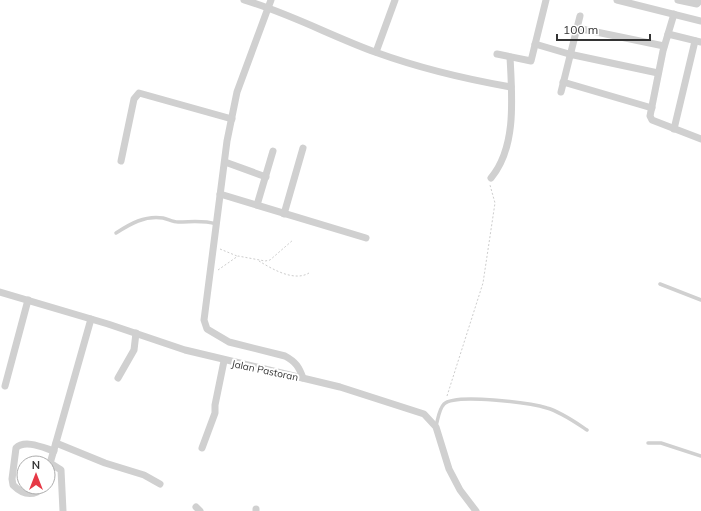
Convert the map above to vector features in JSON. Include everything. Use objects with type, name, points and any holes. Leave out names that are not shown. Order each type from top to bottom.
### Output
[{"type":"street","points":[[244,0],[269,4],[376,52],[446,75],[511,88]]},
{"type":"street","points":[[376,52],[395,0]]},
{"type":"street","points":[[497,54],[531,61],[546,0]]},
{"type":"street","points":[[617,0],[701,21]]},
{"type":"street","points":[[678,0],[694,4],[700,0]]},
{"type":"street","points":[[269,4],[237,92],[220,194],[204,320],[207,329],[229,342],[285,356],[292,360],[299,366],[303,378]]},
{"type":"street","points":[[674,14],[671,35],[664,46],[650,117],[652,120],[674,130],[701,139]]},
{"type":"street","points":[[561,92],[569,54],[580,16]]},
{"type":"street","points":[[577,28],[664,46]]},
{"type":"street","points":[[671,35],[698,42],[674,130]]},
{"type":"street","points":[[535,44],[569,54],[658,72]]},
{"type":"street","points":[[491,178],[499,168],[505,152],[510,128],[510,57]]},
{"type":"street","points":[[563,82],[652,108]]},
{"type":"street","points":[[121,161],[134,99],[138,93],[232,118]]},
{"type":"street","points":[[284,214],[303,148]]},
{"type":"street","points":[[257,205],[273,151]]},
{"type":"street","points":[[225,162],[266,177]]},
{"type":"street","points":[[220,194],[366,238]]},
{"type":"street","name":"Jalan Pastoran","points":[[0,294],[28,300],[224,361],[368,394],[424,414],[436,428],[449,469],[472,510]]},
{"type":"street","points":[[5,386],[28,300]]},
{"type":"street","points":[[53,455],[91,319]]},
{"type":"street","points":[[118,378],[134,350],[136,333]]},
{"type":"street","points":[[202,448],[215,413],[215,405],[224,361]]},
{"type":"street","points":[[56,443],[105,463],[144,475],[160,484]]},
{"type":"street","points":[[16,488],[13,485],[16,448],[20,444],[54,451]]},
{"type":"street","points":[[56,466],[62,470],[63,511]]},
{"type":"lane","points":[[116,233],[129,224],[140,220],[155,218],[176,222],[198,220],[216,224]]},
{"type":"lane","points":[[660,284],[701,300]]},
{"type":"lane","points":[[436,428],[441,410],[445,403],[460,399],[474,398],[526,403],[548,408],[587,430]]},
{"type":"lane","points":[[648,443],[661,443],[701,456]]},
{"type":"path","points":[[445,403],[483,283],[495,203],[490,189],[491,178]]},
{"type":"path","points":[[213,247],[238,256],[259,260],[270,260],[293,240]]},
{"type":"path","points":[[210,272],[219,269],[238,256]]},
{"type":"path","points":[[259,260],[269,267],[290,275],[300,276],[309,273]]}]
